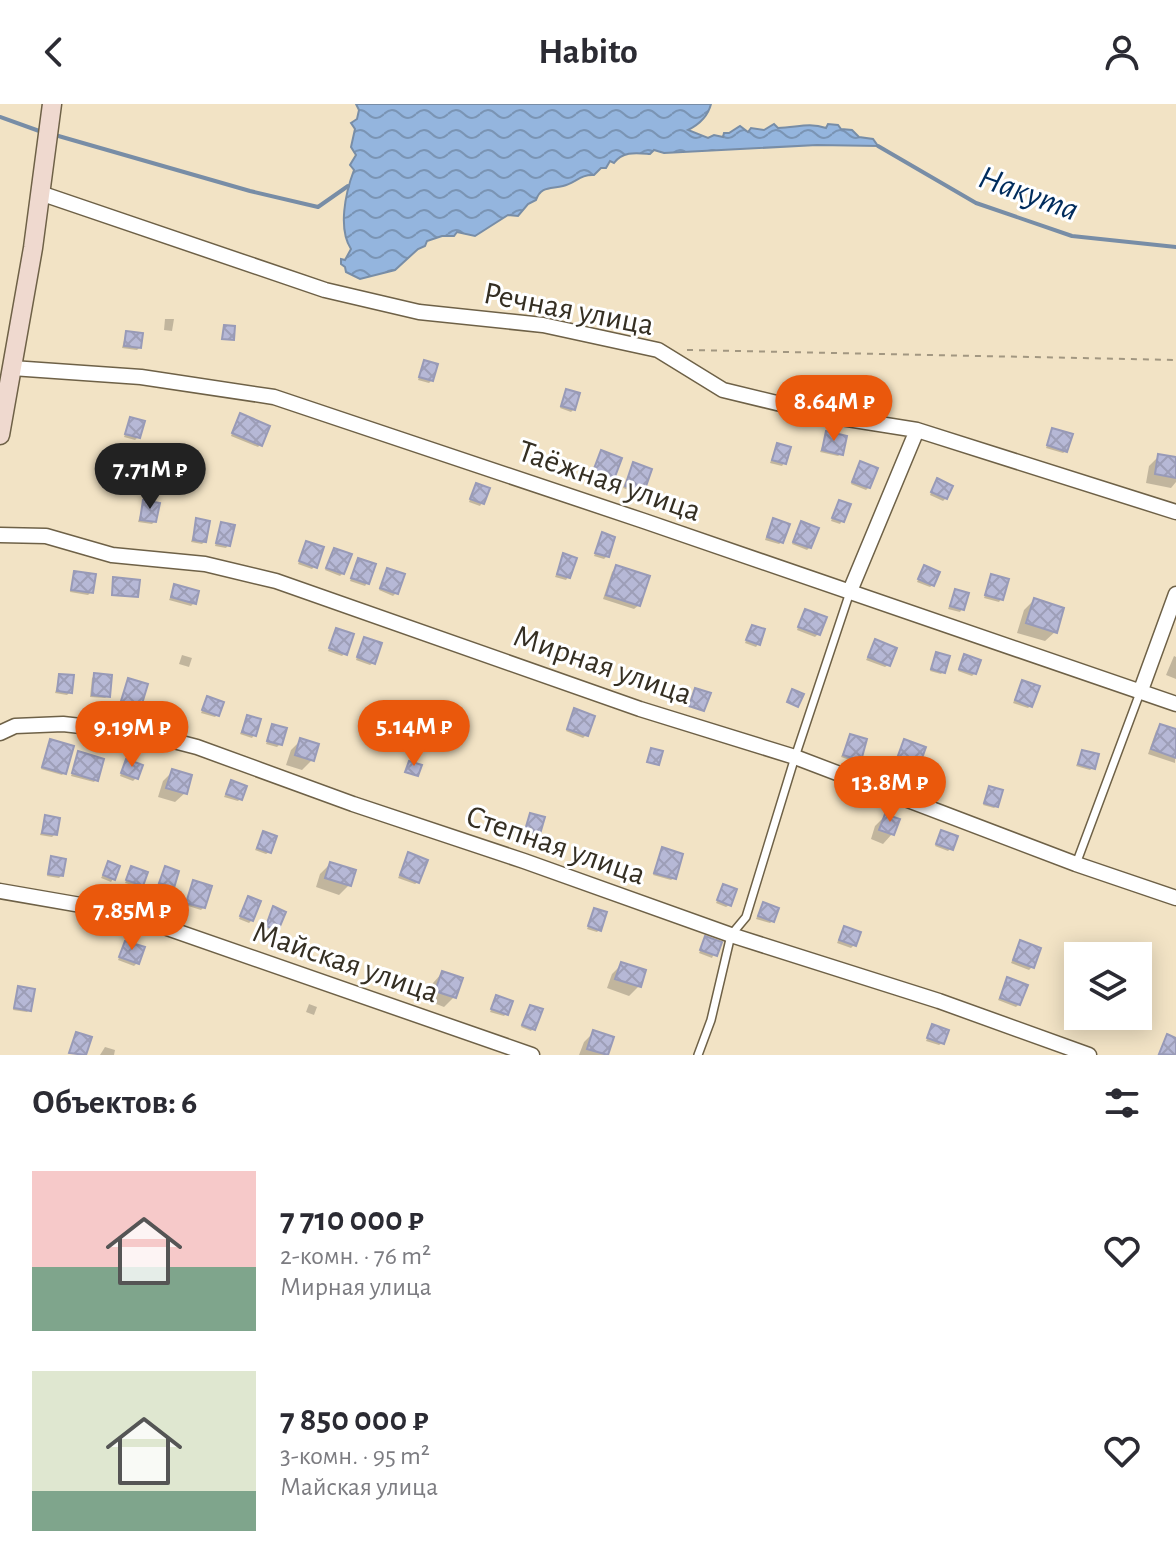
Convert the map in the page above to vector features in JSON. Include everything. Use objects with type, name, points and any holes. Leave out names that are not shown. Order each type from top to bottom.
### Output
[{"type":"street","points":[[0,435],[52,104]]},
{"type":"street","name":"Речная улица","points":[[40,193],[212,249],[325,290],[419,312],[543,325],[658,350],[723,390],[835,417],[917,430],[1176,512]]},
{"type":"street","name":"Таёжная улица","points":[[12,368],[141,377],[274,397],[1176,704]]},
{"type":"street","points":[[850,591],[917,430]]},
{"type":"street","name":"Мирная улица","points":[[0,535],[46,536],[112,555],[205,564],[276,581],[640,709],[795,757],[1076,864],[1176,898]]},
{"type":"street","points":[[1141,690],[1176,594]]},
{"type":"street","name":"Степная улица","points":[[0,733],[15,726],[63,724],[143,733],[197,747],[731,935],[939,1001],[1089,1055]]},
{"type":"street","name":"Майская улица","points":[[0,891],[121,912],[532,1055]]},
{"type":"lane","points":[[698,1055],[711,1020],[731,935],[746,917],[850,591]]},
{"type":"lane","points":[[1076,864],[1141,690]]},
{"type":"path","points":[[689,350],[1176,360]]},
{"type":"water","points":[[356,104],[711,104],[702,120],[688,130],[708,138],[714,135],[723,137],[724,133],[740,126],[748,132],[751,128],[764,130],[774,124],[778,128],[808,125],[826,128],[828,124],[852,130],[859,137],[873,139],[878,146],[817,145],[664,153],[654,150],[650,154],[626,155],[614,163],[610,161],[606,168],[601,168],[594,175],[543,190],[518,216],[508,215],[475,236],[457,232],[454,236],[427,241],[395,270],[360,279],[346,272],[341,264],[341,259],[345,260],[351,249],[344,222],[354,170],[350,165],[356,155],[351,147],[355,129],[351,123],[357,119],[359,110]]},
{"type":"building","points":[[224,325],[235,326],[234,340],[222,339]]},
{"type":"building","points":[[126,331],[143,333],[141,348],[124,346]]},
{"type":"building","points":[[424,360],[438,364],[433,381],[419,377]]},
{"type":"building","points":[[566,389],[580,393],[575,410],[561,406]]},
{"type":"building","points":[[240,413],[270,426],[262,446],[232,433]]},
{"type":"building","points":[[130,417],[145,421],[140,438],[125,434]]},
{"type":"building","points":[[1052,428],[1073,434],[1067,452],[1047,445]]},
{"type":"building","points":[[826,431],[847,436],[843,455],[822,450]]},
{"type":"building","points":[[777,443],[791,447],[786,464],[772,460]]},
{"type":"building","points":[[601,450],[622,458],[613,482],[592,474]]},
{"type":"building","points":[[1158,454],[1176,457],[1176,478],[1155,474]]},
{"type":"building","points":[[860,461],[878,468],[870,488],[852,482]]},
{"type":"building","points":[[633,462],[652,469],[644,492],[625,486]]},
{"type":"building","points":[[937,478],[953,486],[947,499],[931,492]]},
{"type":"building","points":[[476,483],[490,488],[484,504],[470,499]]},
{"type":"building","points":[[143,500],[160,503],[156,522],[140,520]]},
{"type":"building","points":[[839,500],[851,504],[844,522],[832,518]]},
{"type":"building","points":[[196,518],[210,521],[206,542],[193,540]]},
{"type":"building","points":[[773,518],[790,524],[783,543],[767,537]]},
{"type":"building","points":[[801,521],[819,528],[811,548],[793,542]]},
{"type":"building","points":[[221,522],[235,525],[230,546],[216,543]]},
{"type":"building","points":[[602,532],[615,537],[609,557],[595,553]]},
{"type":"building","points":[[306,541],[324,547],[317,568],[299,561]]},
{"type":"building","points":[[334,548],[352,554],[344,574],[326,568]]},
{"type":"building","points":[[563,553],[577,558],[570,578],[557,574]]},
{"type":"building","points":[[358,558],[376,564],[369,584],[351,578]]},
{"type":"building","points":[[616,565],[650,576],[640,606],[606,595]]},
{"type":"building","points":[[924,565],[940,572],[934,586],[918,579]]},
{"type":"building","points":[[387,568],[405,574],[398,594],[380,588]]},
{"type":"building","points":[[74,571],[96,574],[93,593],[71,590]]},
{"type":"building","points":[[991,574],[1009,579],[1003,600],[985,595]]},
{"type":"building","points":[[113,577],[140,580],[138,597],[112,595]]},
{"type":"building","points":[[174,584],[199,591],[196,604],[171,597]]},
{"type":"building","points":[[955,589],[969,593],[964,610],[950,606]]},
{"type":"building","points":[[1034,598],[1064,608],[1057,633],[1026,623]]},
{"type":"building","points":[[805,609],[827,617],[820,635],[798,627]]},
{"type":"building","points":[[752,625],[765,629],[760,645],[746,640]]},
{"type":"building","points":[[336,628],[354,634],[347,655],[329,648]]},
{"type":"building","points":[[364,637],[382,643],[375,664],[357,657]]},
{"type":"building","points":[[875,639],[897,648],[890,666],[868,657]]},
{"type":"building","points":[[936,652],[950,656],[945,673],[931,669]]},
{"type":"building","points":[[964,654],[981,660],[976,674],[959,669]]},
{"type":"building","points":[[94,673],[112,675],[110,697],[92,695]]},
{"type":"building","points":[[59,674],[74,675],[72,693],[57,691]]},
{"type":"building","points":[[128,678],[148,684],[141,707],[121,701]]},
{"type":"building","points":[[1022,680],[1040,686],[1032,707],[1015,700]]},
{"type":"building","points":[[695,688],[711,693],[704,711],[689,706]]},
{"type":"building","points":[[792,689],[804,694],[798,707],[787,702]]},
{"type":"building","points":[[207,696],[224,702],[219,716],[202,710]]},
{"type":"building","points":[[574,708],[595,716],[588,736],[567,729]]},
{"type":"building","points":[[247,715],[261,719],[256,736],[242,732]]},
{"type":"building","points":[[272,724],[287,728],[282,745],[267,741]]},
{"type":"building","points":[[1160,724],[1176,729],[1176,758],[1151,749]]},
{"type":"building","points":[[850,734],[867,739],[861,761],[843,755]]},
{"type":"building","points":[[300,738],[319,744],[314,761],[295,755]]},
{"type":"building","points":[[50,739],[74,746],[66,774],[42,767]]},
{"type":"building","points":[[904,739],[926,747],[917,772],[895,764]]},
{"type":"building","points":[[651,748],[663,751],[659,765],[647,762]]},
{"type":"building","points":[[1082,750],[1099,754],[1095,769],[1078,764]]},
{"type":"building","points":[[78,751],[104,759],[98,781],[72,773]]},
{"type":"building","points":[[126,759],[143,765],[138,779],[121,773]]},
{"type":"building","points":[[409,761],[422,765],[418,776],[405,772]]},
{"type":"building","points":[[172,769],[192,775],[187,794],[166,788]]},
{"type":"building","points":[[231,780],[247,786],[242,800],[226,794]]},
{"type":"building","points":[[989,786],[1003,790],[998,807],[984,803]]},
{"type":"building","points":[[530,813],[545,817],[540,834],[525,830]]},
{"type":"building","points":[[885,814],[900,819],[894,835],[879,830]]},
{"type":"building","points":[[45,815],[60,818],[57,835],[42,833]]},
{"type":"building","points":[[941,830],[958,836],[953,850],[936,844]]},
{"type":"building","points":[[263,831],[277,836],[271,853],[257,848]]},
{"type":"building","points":[[662,847],[683,854],[676,879],[654,873]]},
{"type":"building","points":[[408,852],[428,860],[419,883],[400,875]]},
{"type":"building","points":[[51,856],[66,859],[63,876],[48,874]]},
{"type":"building","points":[[108,861],[120,866],[115,880],[103,875]]},
{"type":"building","points":[[330,862],[356,870],[351,886],[325,878]]},
{"type":"building","points":[[131,866],[148,872],[143,886],[126,880]]},
{"type":"building","points":[[165,866],[179,871],[174,888],[159,883]]},
{"type":"building","points":[[193,880],[212,886],[205,908],[186,903]]},
{"type":"building","points":[[723,884],[737,889],[731,906],[717,900]]},
{"type":"building","points":[[248,896],[261,901],[253,921],[240,916]]},
{"type":"building","points":[[763,902],[779,908],[774,922],[758,916]]},
{"type":"building","points":[[273,906],[286,912],[278,931],[266,926]]},
{"type":"building","points":[[594,908],[607,912],[601,931],[588,926]]},
{"type":"building","points":[[844,926],[861,932],[856,946],[839,940]]},
{"type":"building","points":[[705,936],[722,942],[717,956],[700,950]]},
{"type":"building","points":[[1020,940],[1041,948],[1034,968],[1013,960]]},
{"type":"building","points":[[125,941],[145,947],[139,964],[119,957]]},
{"type":"building","points":[[621,962],[646,970],[641,987],[615,979]]},
{"type":"building","points":[[442,971],[463,978],[456,998],[435,991]]},
{"type":"building","points":[[1007,977],[1028,985],[1020,1005],[1000,998]]},
{"type":"building","points":[[18,986],[35,989],[31,1011],[14,1008]]},
{"type":"building","points":[[496,995],[513,1001],[508,1015],[491,1009]]},
{"type":"building","points":[[530,1005],[543,1009],[535,1030],[522,1025]]},
{"type":"building","points":[[932,1024],[949,1030],[944,1044],[927,1038]]},
{"type":"building","points":[[593,1030],[614,1037],[608,1055],[587,1049]]},
{"type":"building","points":[[76,1032],[92,1037],[86,1055],[69,1053]]},
{"type":"building","points":[[1167,1034],[1176,1038],[1176,1055],[1159,1054]]},
{"type":"waterway","points":[[0,117],[42,132]]},
{"type":"waterway","points":[[55,135],[250,191],[318,207],[348,186]]},
{"type":"waterway","name":"Накута","points":[[878,146],[976,203],[1072,236],[1176,247]]}]
